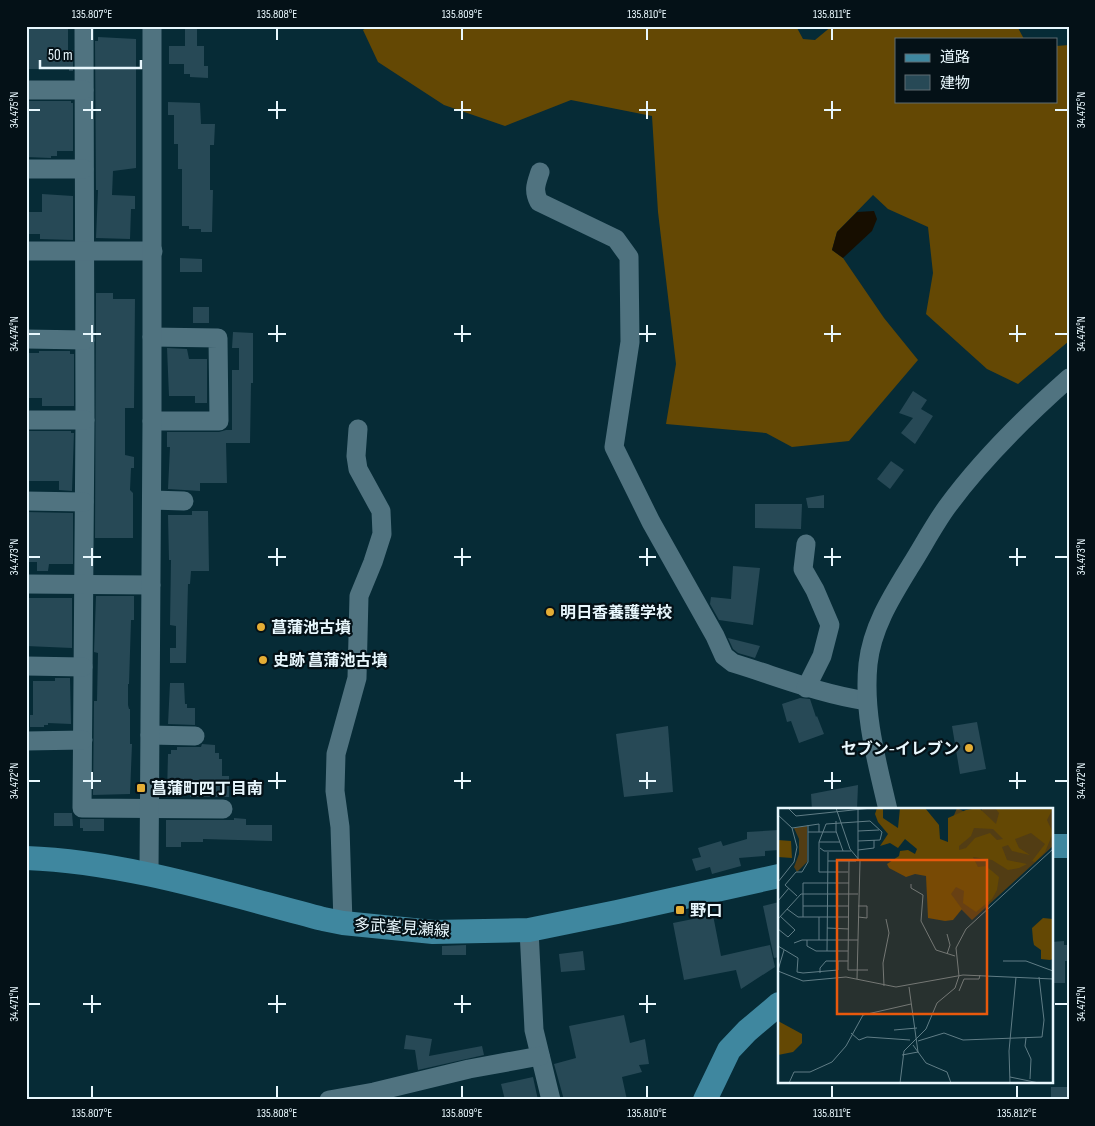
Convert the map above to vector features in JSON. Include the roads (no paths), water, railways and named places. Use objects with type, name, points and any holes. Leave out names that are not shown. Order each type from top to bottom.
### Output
[{"type":"main road","points":[[1052,846],[1069,846]]},
{"type":"main road","name":"多武峯見瀬線","points":[[26,858],[63,859],[149,874],[344,923],[433,932],[528,930],[778,876]]},
{"type":"main road","points":[[705,1100],[729,1050],[747,1030],[778,1005]]},
{"type":"street","points":[[84,26],[85,420],[82,808],[223,809]]},
{"type":"street","points":[[149,874],[152,500],[152,26]]},
{"type":"street","points":[[26,90],[84,90]]},
{"type":"street","points":[[26,169],[84,169]]},
{"type":"street","points":[[540,172],[535,194],[540,202],[616,239],[629,257],[630,342],[614,447],[651,522],[716,636],[724,656],[733,662],[806,688],[838,697],[867,701]]},
{"type":"street","points":[[26,251],[152,251]]},
{"type":"street","points":[[152,337],[218,338],[219,421],[152,421]]},
{"type":"street","points":[[26,339],[85,340]]},
{"type":"street","points":[[888,808],[870,730],[867,701],[870,648],[876,629],[891,596],[955,497],[1015,428],[1069,378]]},
{"type":"street","points":[[26,420],[85,420]]},
{"type":"street","points":[[344,923],[340,827],[335,792],[336,754],[357,678],[359,596],[382,534],[380,511],[358,469],[356,456],[358,429]]},
{"type":"street","points":[[152,500],[184,501]]},
{"type":"street","points":[[26,501],[84,502]]},
{"type":"street","points":[[806,544],[803,569],[830,625],[822,656],[806,688]]},
{"type":"street","points":[[26,584],[151,585]]},
{"type":"street","points":[[26,666],[83,666]]},
{"type":"street","points":[[150,735],[195,736]]},
{"type":"street","points":[[26,740],[83,740]]},
{"type":"street","points":[[528,930],[534,1030],[552,1100]]},
{"type":"street","points":[[329,1100],[374,1092],[469,1069],[540,1056]]},
{"type":"place","name":"明日香養護学校","points":[[550,612]]},
{"type":"place","name":"菖蒲池古墳","points":[[261,627]]},
{"type":"place","name":"史跡 菖蒲池古墳","points":[[263,660]]},
{"type":"place","name":"セブン-イレブン","points":[[969,748]]},
{"type":"place","name":"菖蒲町四丁目南","points":[[141,788]]},
{"type":"place","name":"野口","points":[[680,910]]}]
